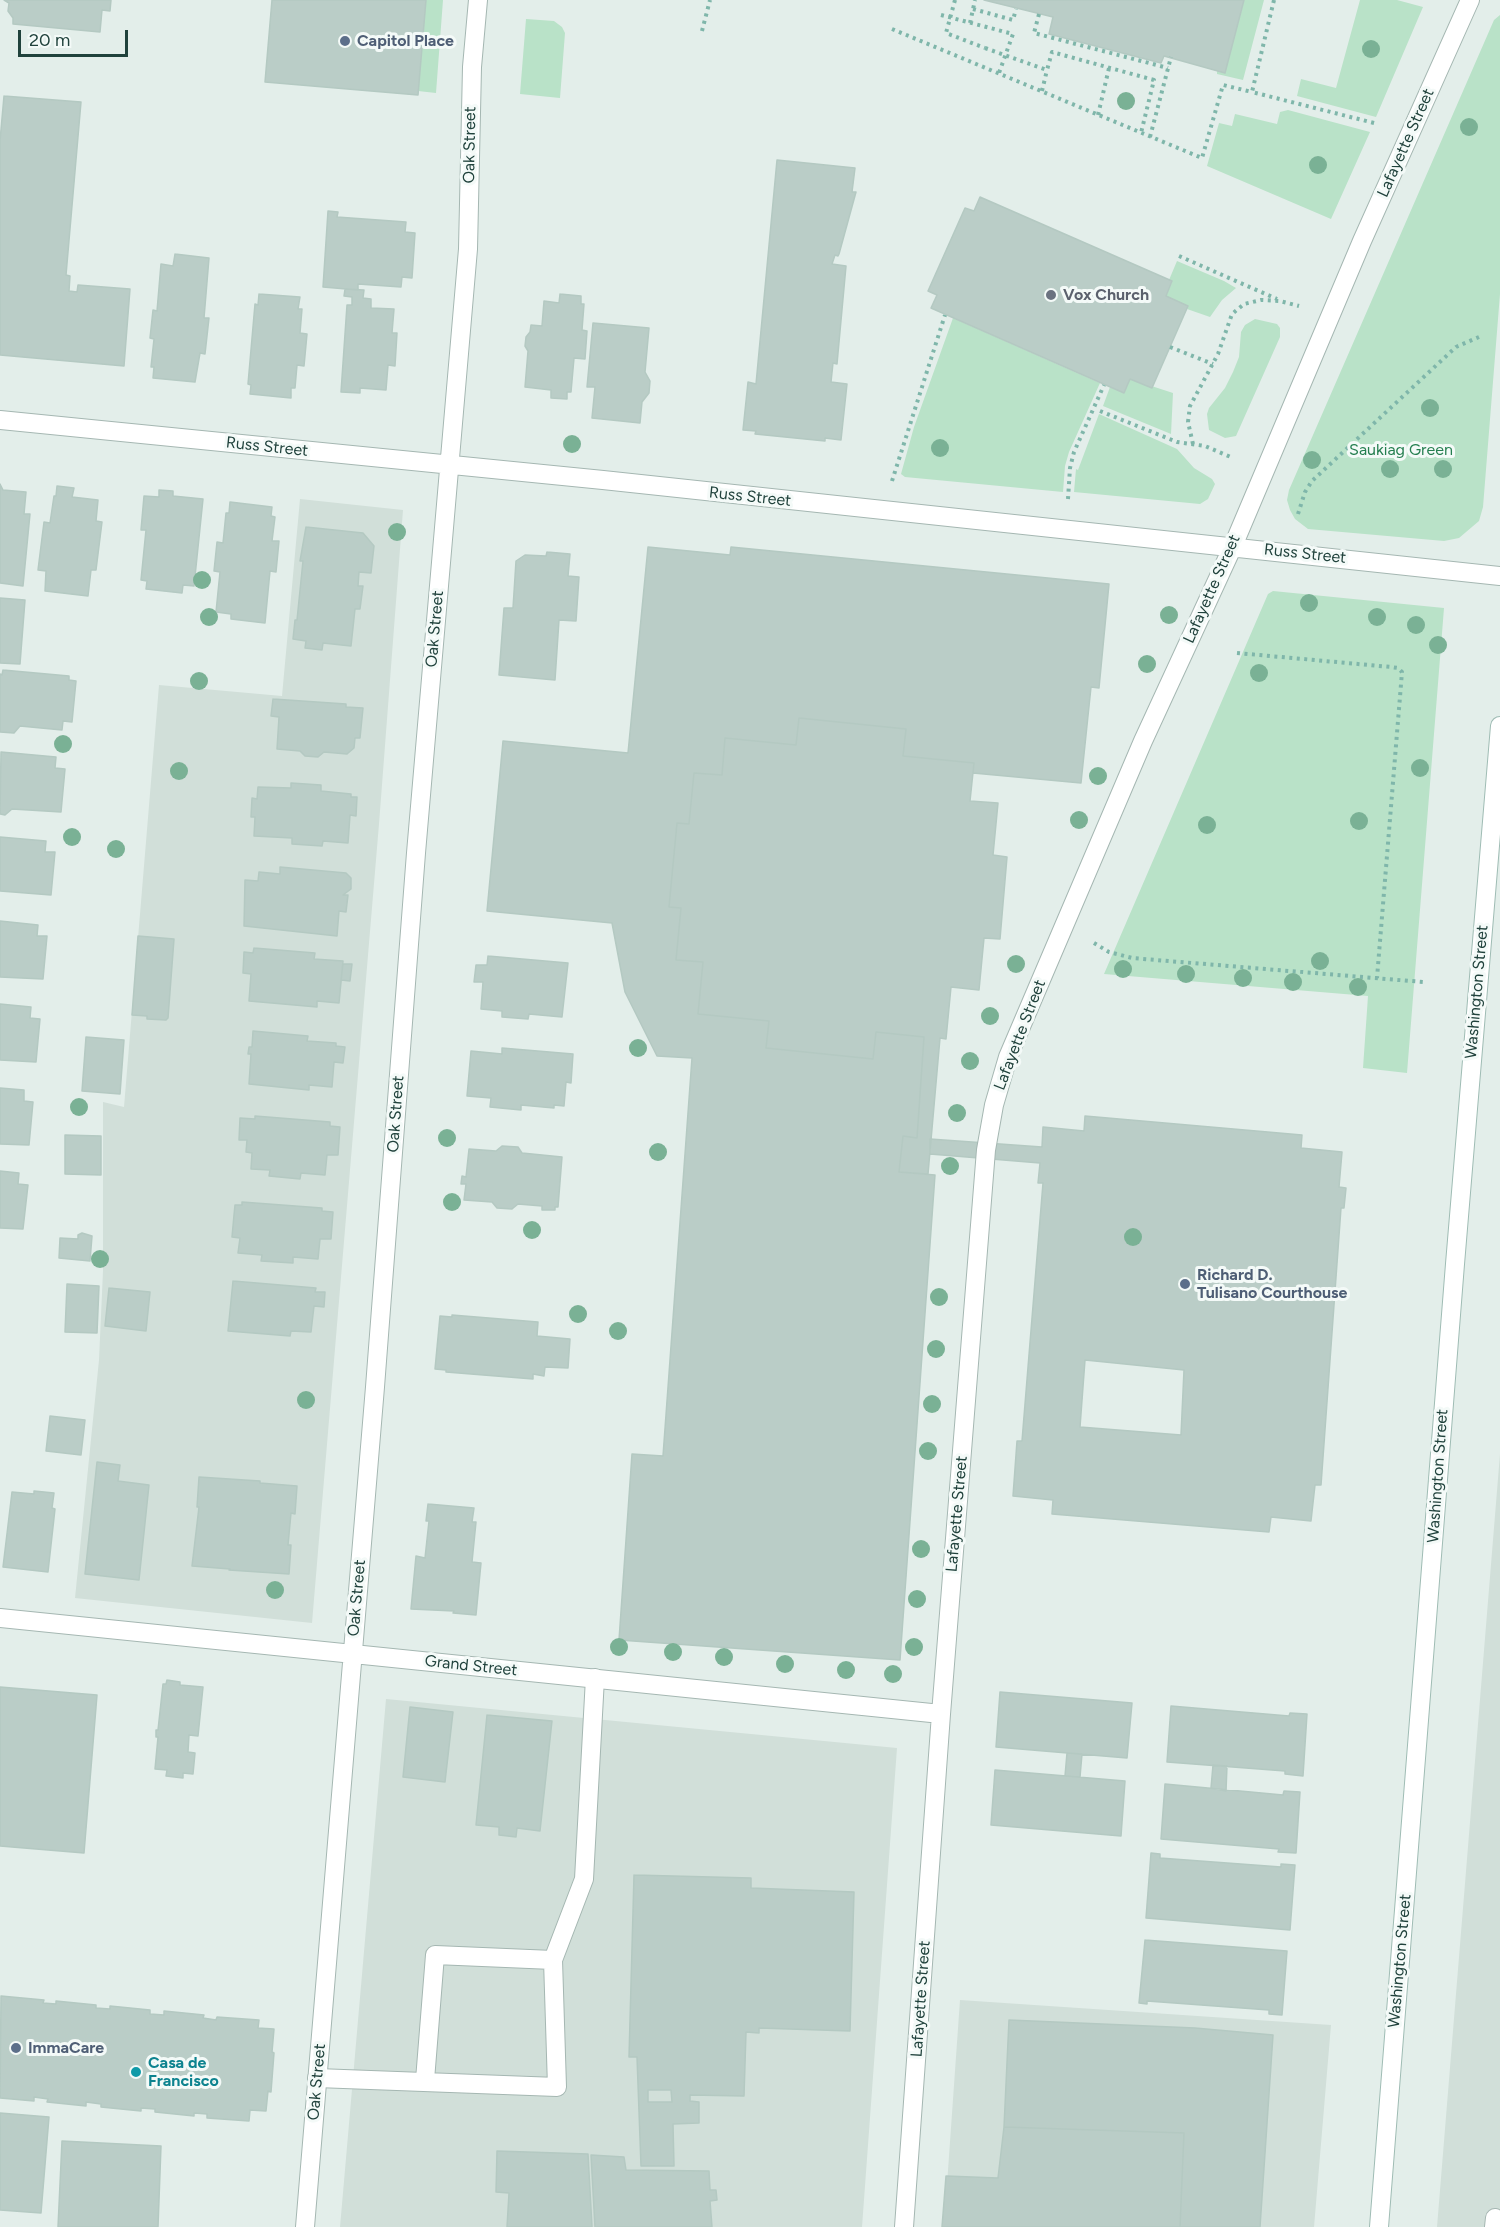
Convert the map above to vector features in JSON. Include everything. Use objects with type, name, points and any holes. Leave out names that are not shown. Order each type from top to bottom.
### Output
[{"type":"street","name":"Oak Street","points":[[305,2227],[375,1387],[417,841],[468,249],[472,67],[478,0]]},
{"type":"street","name":"Lafayette Street","points":[[904,2227],[941,1714],[986,1150],[994,1106],[1008,1057],[1134,763],[1233,546],[1362,241],[1470,0]]},
{"type":"street","name":"Russ Street","points":[[0,420],[1233,546],[1500,576]]},
{"type":"street","name":"Washington Street","points":[[1379,2227],[1500,726]]},
{"type":"street","name":"Grand Street","points":[[0,1618],[941,1714]]},
{"type":"street","points":[[317,2078],[557,2086],[553,1960],[584,1879],[595,1678]]},
{"type":"street","points":[[425,2080],[435,1955],[553,1960]]},
{"type":"path","points":[[702,31],[710,0]]},
{"type":"path","points":[[955,0],[946,33],[1047,70]]},
{"type":"path","points":[[970,23],[975,0]]},
{"type":"path","points":[[1252,92],[1274,0]]},
{"type":"path","points":[[973,9],[1013,20],[1016,9]]},
{"type":"path","points":[[1039,14],[1034,33],[1168,68]]},
{"type":"path","points":[[941,15],[1013,34],[999,73]]},
{"type":"path","points":[[892,29],[1202,158],[1223,85],[1378,124]]},
{"type":"path","points":[[1042,92],[1052,52],[1154,80],[1141,133]]},
{"type":"path","points":[[1150,136],[1171,57]]},
{"type":"path","points":[[1098,115],[1109,68]]},
{"type":"path","points":[[1147,108],[1157,111]]},
{"type":"path","points":[[1179,256],[1280,301],[1299,306]]},
{"type":"path","points":[[1193,444],[1188,422],[1190,405],[1213,364],[1228,322],[1238,308],[1261,300],[1280,301]]},
{"type":"path","points":[[892,481],[945,315]]},
{"type":"path","points":[[1298,514],[1312,481],[1456,347],[1479,337]]},
{"type":"path","points":[[1170,347],[1213,364]]},
{"type":"path","points":[[1068,499],[1070,468],[1074,452],[1104,385]]},
{"type":"path","points":[[1100,411],[1177,442],[1205,446],[1233,458]]},
{"type":"path","points":[[1237,653],[1391,667],[1398,668],[1402,672],[1377,978]]},
{"type":"path","points":[[1094,943],[1108,952],[1132,958],[1424,982]]},
{"type":"shaded area","points":[[300,499],[403,510],[312,1623],[75,1598],[99,1360],[103,1271],[103,1102],[124,1107],[159,685],[282,696]]},
{"type":"shaded area","points":[[1500,1454],[1500,2227],[1437,2227]]},
{"type":"shaded area","points":[[386,1699],[897,1748],[862,2227],[340,2227]]},
{"type":"shaded area","points":[[960,2000],[1331,2025],[1314,2227],[944,2227]]},
{"type":"green space","points":[[426,0],[443,0],[436,93],[418,91]]},
{"type":"green space","points":[[1244,0],[1264,0],[1243,80],[1217,74],[1217,71],[1225,72]]},
{"type":"green space","points":[[1360,0],[1397,0],[1423,7],[1376,117],[1297,96],[1301,79],[1336,88]]},
{"type":"green space","name":"Saukiag Green","points":[[1500,15],[1500,294],[1483,507],[1479,521],[1459,538],[1444,541],[1308,529],[1295,519],[1290,510],[1287,500],[1289,490],[1494,20]]},
{"type":"green space","points":[[526,19],[554,21],[562,27],[565,33],[560,98],[520,94]]},
{"type":"green space","points":[[1288,110],[1370,132],[1331,219],[1207,166],[1219,123],[1232,126],[1235,114],[1277,124],[1280,112]]},
{"type":"green space","points":[[1177,261],[1236,288],[1222,300],[1210,317],[1187,309],[1188,306],[1166,296],[1172,282],[1169,280]]},
{"type":"green space","points":[[953,318],[1100,383],[1069,452],[1065,466],[1063,492],[905,477],[901,474],[914,427]]},
{"type":"green space","points":[[1255,319],[1277,324],[1280,328],[1280,337],[1236,436],[1225,438],[1209,430],[1207,414],[1233,372],[1239,357],[1241,332],[1245,325]]},
{"type":"green space","points":[[1130,379],[1173,393],[1171,434],[1103,406],[1110,387],[1124,393]]},
{"type":"green space","points":[[1099,414],[1177,449],[1194,468],[1212,479],[1215,484],[1208,499],[1200,504],[1074,492],[1076,469],[1078,470]]},
{"type":"green space","points":[[1273,591],[1444,608],[1407,1073],[1363,1068],[1368,996],[1104,974],[1268,594]]},
{"type":"building","points":[[4,0],[111,0],[110,11],[102,10],[100,32],[13,24],[13,18],[8,11],[9,3]]},
{"type":"building","name":"Capitol Place","points":[[272,0],[426,0],[418,95],[265,82]]},
{"type":"building","points":[[984,0],[1244,0],[1225,73],[1164,56],[1161,63],[1049,34],[1053,17]]},
{"type":"building","points":[[4,96],[81,102],[66,275],[70,276],[69,291],[77,292],[78,285],[130,289],[124,366],[0,355],[0,141]]},
{"type":"building","points":[[777,160],[855,168],[852,192],[856,192],[839,254],[835,255],[832,264],[846,266],[837,364],[833,363],[831,382],[847,384],[841,440],[825,438],[825,441],[755,434],[756,431],[743,430],[748,382],[756,384]]},
{"type":"building","name":"Vox Church","points":[[980,197],[1172,281],[1166,296],[1188,306],[1152,388],[1130,379],[1124,393],[931,308],[937,295],[928,291],[965,208],[974,211]]},
{"type":"building","points":[[328,211],[338,212],[337,217],[406,222],[405,232],[415,233],[412,278],[402,277],[401,287],[358,284],[358,290],[323,287]]},
{"type":"building","points":[[175,254],[209,258],[204,318],[209,318],[205,354],[200,353],[195,382],[153,378],[154,367],[151,367],[154,339],[150,338],[153,310],[157,311],[161,264],[173,266]]},
{"type":"building","points":[[345,289],[364,290],[363,298],[371,299],[371,308],[394,309],[392,333],[397,333],[395,366],[388,365],[386,390],[360,388],[360,393],[341,392],[347,305],[352,305],[352,297],[344,296]]},
{"type":"building","points":[[259,294],[300,297],[298,309],[302,309],[300,333],[307,334],[304,366],[297,365],[295,388],[291,388],[291,398],[250,394],[251,385],[248,384],[255,304],[258,305]]},
{"type":"building","points":[[560,294],[581,296],[581,304],[584,304],[582,330],[587,331],[585,359],[574,358],[571,392],[567,392],[567,399],[551,398],[551,390],[525,387],[528,351],[525,346],[526,337],[531,325],[542,326],[544,301],[559,303]]},
{"type":"building","points":[[593,323],[649,328],[645,372],[650,381],[649,393],[642,402],[640,423],[592,418],[595,387],[587,387]]},
{"type":"building","points":[[0,484],[3,490],[26,492],[24,514],[30,514],[23,586],[0,583]]},
{"type":"building","points":[[57,486],[74,488],[72,497],[98,500],[96,521],[102,522],[96,570],[91,570],[88,596],[45,591],[46,571],[38,570],[44,522],[50,523]]},
{"type":"building","points":[[159,490],[173,491],[173,496],[203,499],[194,586],[183,585],[182,593],[146,589],[147,581],[141,580],[146,530],[141,530],[144,496],[159,497]]},
{"type":"building","points":[[230,502],[272,507],[271,516],[275,517],[272,541],[279,541],[276,572],[270,571],[265,623],[231,619],[231,614],[216,612],[220,572],[214,571],[217,542],[223,543],[226,513],[229,513]]},
{"type":"building","points":[[306,527],[363,533],[374,546],[371,573],[359,572],[358,586],[363,586],[360,609],[355,609],[351,646],[323,643],[322,650],[305,648],[306,641],[293,639],[303,561],[300,561]]},
{"type":"building","points":[[648,547],[730,555],[731,547],[1109,584],[1099,688],[1091,687],[1081,783],[973,773],[974,763],[903,756],[906,729],[799,718],[796,745],[725,738],[722,775],[694,773],[689,824],[677,823],[669,907],[681,908],[676,960],[703,962],[698,1014],[769,1021],[766,1048],[873,1059],[876,1032],[924,1037],[917,1138],[903,1136],[899,1172],[935,1175],[900,1660],[619,1640],[632,1454],[663,1456],[692,1058],[657,1056],[625,992],[612,923],[487,911],[503,741],[628,753]]},
{"type":"building","points":[[547,552],[570,554],[568,576],[579,577],[576,621],[559,620],[555,680],[499,675],[504,608],[513,608],[516,561],[525,555],[546,556]]},
{"type":"building","points":[[0,598],[25,600],[20,664],[0,663]]},
{"type":"building","points":[[3,670],[69,676],[69,680],[76,681],[72,722],[63,721],[62,730],[20,726],[14,733],[0,732],[0,674],[2,675]]},
{"type":"building","points":[[273,699],[346,704],[346,707],[363,708],[360,738],[355,738],[354,748],[347,754],[324,752],[318,757],[305,756],[300,751],[277,749],[279,717],[271,716]]},
{"type":"building","points":[[799,718],[906,729],[903,756],[974,763],[970,801],[998,803],[993,855],[1007,857],[1000,939],[984,938],[979,990],[951,987],[946,1039],[940,1038],[928,1174],[899,1172],[903,1136],[917,1138],[924,1037],[876,1032],[873,1059],[766,1048],[769,1021],[698,1014],[703,962],[676,960],[681,908],[669,907],[677,823],[689,824],[694,773],[722,775],[725,738],[796,745]]},
{"type":"building","points":[[1,752],[56,757],[55,768],[65,769],[61,812],[12,809],[5,815],[0,814]]},
{"type":"building","points":[[291,783],[321,785],[321,791],[351,794],[351,797],[357,797],[356,816],[350,815],[348,843],[323,841],[322,846],[292,844],[292,838],[254,836],[255,817],[251,817],[252,798],[257,799],[258,787],[291,788]]},
{"type":"building","points":[[0,837],[46,841],[45,852],[55,852],[51,895],[0,891]]},
{"type":"building","points":[[280,867],[346,873],[351,878],[351,889],[343,895],[348,895],[346,912],[339,911],[337,936],[244,926],[245,880],[258,881],[259,872],[280,874]]},
{"type":"building","points":[[0,921],[38,925],[37,936],[47,936],[43,979],[0,977]]},
{"type":"building","points":[[138,936],[174,939],[166,1020],[132,1015]]},
{"type":"building","points":[[254,948],[315,953],[314,959],[343,961],[339,1003],[317,1001],[317,1007],[249,1001],[251,974],[243,973],[244,952],[253,953]]},
{"type":"building","points":[[488,956],[568,963],[562,1017],[529,1014],[528,1019],[502,1017],[502,1011],[481,1009],[483,982],[474,982],[476,965],[487,965]]},
{"type":"building","points":[[343,964],[352,964],[350,981],[341,980]]},
{"type":"building","points":[[0,1004],[31,1007],[30,1018],[40,1019],[36,1062],[0,1060]]},
{"type":"building","points":[[253,1031],[308,1036],[307,1041],[336,1043],[336,1046],[345,1047],[343,1063],[334,1062],[332,1087],[309,1085],[309,1090],[249,1084],[251,1054],[248,1054],[249,1047],[252,1047]]},
{"type":"building","points":[[86,1037],[124,1040],[120,1094],[82,1091]]},
{"type":"building","points":[[502,1048],[573,1054],[571,1083],[566,1082],[564,1106],[554,1105],[554,1108],[521,1105],[521,1110],[490,1107],[491,1098],[467,1096],[471,1051],[502,1054]]},
{"type":"building","points":[[0,1088],[24,1090],[24,1101],[33,1102],[29,1145],[0,1144]]},
{"type":"building","points":[[255,1116],[330,1122],[330,1126],[340,1127],[338,1155],[327,1155],[325,1175],[301,1173],[300,1179],[269,1176],[270,1170],[251,1169],[252,1153],[246,1152],[247,1140],[239,1140],[240,1118],[255,1119]]},
{"type":"building","name":"Richard D. Tulisano Courthouse","points":[[1085,1116],[1302,1135],[1301,1148],[1342,1152],[1339,1187],[1346,1188],[1344,1208],[1341,1208],[1321,1485],[1315,1485],[1311,1521],[1271,1517],[1269,1532],[1052,1514],[1053,1500],[1013,1496],[1017,1441],[1022,1441],[1043,1183],[1038,1183],[1040,1163],[930,1154],[930,1139],[1042,1147],[1043,1127],[1084,1131]],"holes":[[[1085,1360],[1184,1370],[1181,1435],[1080,1427]]]},
{"type":"building","points":[[65,1135],[101,1136],[101,1175],[65,1174]]},
{"type":"building","points":[[502,1146],[518,1147],[522,1153],[562,1157],[558,1207],[555,1207],[555,1210],[542,1210],[542,1206],[518,1204],[512,1209],[497,1208],[492,1202],[464,1200],[466,1184],[461,1184],[462,1176],[466,1177],[469,1149],[496,1151]]},
{"type":"building","points":[[0,1171],[19,1173],[18,1184],[28,1185],[23,1229],[0,1228]]},
{"type":"building","points":[[242,1202],[322,1208],[322,1211],[333,1212],[331,1239],[320,1239],[318,1259],[293,1257],[293,1263],[261,1261],[262,1255],[238,1253],[240,1238],[232,1237],[235,1205],[242,1205]]},
{"type":"building","points":[[82,1233],[92,1236],[90,1261],[59,1258],[60,1238],[78,1239],[78,1235]]},
{"type":"building","points":[[233,1281],[316,1288],[315,1292],[325,1292],[324,1307],[314,1306],[311,1332],[291,1331],[290,1336],[228,1331]]},
{"type":"building","points":[[67,1284],[99,1286],[97,1333],[65,1332]]},
{"type":"building","points":[[109,1288],[150,1292],[146,1331],[105,1326]]},
{"type":"building","points":[[452,1315],[538,1322],[537,1336],[570,1339],[568,1368],[545,1367],[544,1376],[533,1374],[533,1379],[446,1372],[446,1370],[435,1369],[440,1316],[452,1317]]},
{"type":"building","points":[[50,1416],[85,1420],[81,1455],[46,1451]]},
{"type":"building","points":[[97,1462],[120,1465],[118,1481],[149,1485],[139,1580],[85,1574]]},
{"type":"building","points":[[199,1477],[297,1486],[295,1514],[291,1513],[288,1545],[291,1545],[289,1574],[192,1566],[199,1507],[197,1507]]},
{"type":"building","points":[[34,1491],[54,1493],[52,1508],[55,1509],[48,1572],[3,1567],[12,1492],[34,1494]]},
{"type":"building","points":[[428,1504],[474,1508],[472,1522],[476,1522],[472,1562],[481,1563],[476,1615],[453,1613],[454,1611],[411,1609],[416,1556],[425,1558],[429,1521],[426,1521]]},
{"type":"building","points":[[167,1680],[180,1682],[180,1685],[203,1687],[198,1736],[189,1735],[188,1752],[195,1753],[193,1774],[183,1773],[183,1778],[166,1776],[167,1770],[155,1769],[158,1737],[156,1737],[156,1730],[158,1730],[163,1684],[166,1684]]},
{"type":"building","points":[[0,1687],[97,1695],[84,1853],[0,1846]]},
{"type":"building","points":[[1000,1692],[1132,1703],[1127,1758],[996,1747]]},
{"type":"building","points":[[1171,1706],[1289,1716],[1290,1713],[1307,1714],[1303,1776],[1285,1774],[1285,1771],[1167,1762]]},
{"type":"building","points":[[410,1707],[453,1712],[445,1782],[403,1777]]},
{"type":"building","points":[[487,1715],[552,1721],[540,1831],[517,1828],[516,1837],[499,1835],[499,1827],[476,1825]]},
{"type":"building","points":[[1067,1753],[1082,1754],[1080,1777],[1065,1776]]},
{"type":"building","points":[[1213,1765],[1227,1766],[1226,1791],[1211,1788]]},
{"type":"building","points":[[995,1770],[1125,1781],[1121,1836],[991,1825]]},
{"type":"building","points":[[1165,1784],[1283,1795],[1284,1791],[1300,1792],[1296,1853],[1278,1852],[1279,1849],[1161,1839]]},
{"type":"building","points":[[1151,1853],[1160,1854],[1160,1858],[1281,1867],[1281,1864],[1295,1865],[1290,1930],[1146,1918]]},
{"type":"building","points":[[634,1875],[751,1878],[751,1888],[854,1892],[850,2031],[759,2028],[759,2033],[746,2032],[744,2096],[690,2095],[690,2101],[699,2102],[699,2123],[673,2124],[674,2166],[641,2166],[637,2057],[629,2057]],"holes":[[[648,2090],[671,2090],[672,2102],[648,2102]]]},
{"type":"building","points":[[1145,1940],[1287,1951],[1282,2015],[1269,2014],[1269,2010],[1147,2001],[1147,2004],[1139,2003]]},
{"type":"building","name":"Casa de Francisco","points":[[1,1996],[44,2000],[43,2003],[56,2004],[56,2001],[96,2005],[96,2008],[110,2009],[110,2006],[150,2010],[150,2014],[164,2015],[164,2011],[204,2015],[203,2018],[216,2020],[217,2017],[259,2020],[258,2028],[274,2029],[271,2092],[268,2091],[266,2111],[250,2110],[249,2121],[207,2118],[207,2114],[194,2113],[194,2116],[155,2112],[155,2109],[141,2108],[141,2111],[101,2107],[101,2104],[86,2102],[86,2106],[47,2102],[48,2099],[34,2097],[34,2101],[0,2098]]},
{"type":"building","points":[[1009,2020],[1195,2028],[1273,2035],[1260,2227],[1180,2227],[1184,2133],[1004,2127]]},
{"type":"building","points":[[0,2113],[49,2117],[41,2213],[0,2210]]},
{"type":"building","points":[[1004,2127],[1184,2133],[1180,2227],[942,2227],[946,2176],[998,2178]]},
{"type":"building","points":[[62,2141],[161,2146],[158,2227],[58,2227]]},
{"type":"building","points":[[497,2151],[588,2154],[592,2227],[507,2227],[509,2193],[496,2192]]},
{"type":"building","points":[[591,2155],[624,2157],[626,2170],[709,2171],[710,2190],[716,2190],[717,2200],[710,2201],[712,2227],[595,2227]]},
{"type":"place","name":"Capitol Place","points":[[345,41]]},
{"type":"place","name":"Vox Church","points":[[1051,295]]},
{"type":"place","name":"Richard D. Tulisano Courthouse","points":[[1185,1284]]},
{"type":"place","name":"ImmaCare","points":[[16,2048]]},
{"type":"place","name":"Casa de Francisco","points":[[136,2072]]}]
